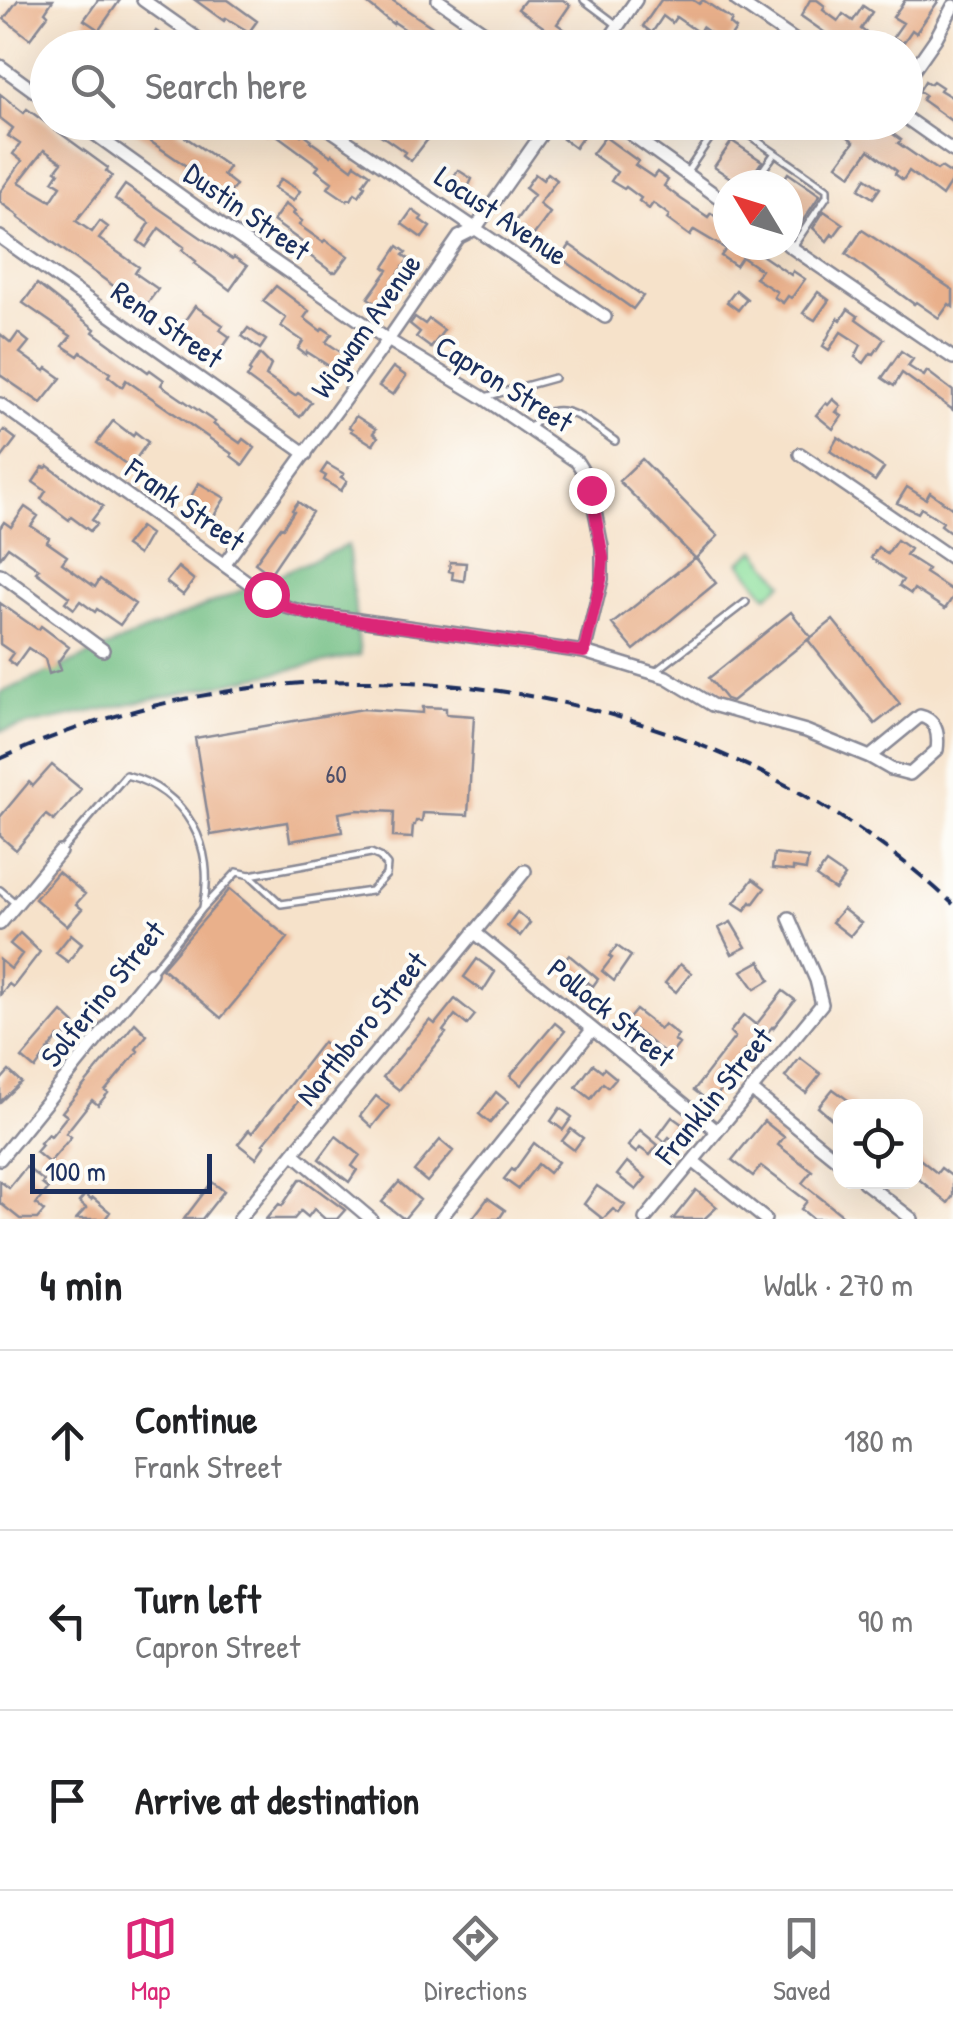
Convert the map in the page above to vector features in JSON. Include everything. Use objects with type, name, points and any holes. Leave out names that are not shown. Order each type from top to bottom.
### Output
[{"type":"street","points":[[144,0],[186,30]]},
{"type":"street","points":[[438,0],[481,30]]},
{"type":"street","points":[[616,30],[636,0]]},
{"type":"street","points":[[736,0],[780,30]]},
{"type":"street","points":[[923,56],[953,6]]},
{"type":"street","points":[[0,66],[30,87]]},
{"type":"street","points":[[923,130],[953,151]]},
{"type":"street","name":"Dustin Street","points":[[103,140],[388,340]]},
{"type":"street","name":"Locust Avenue","points":[[345,140],[606,316]]},
{"type":"street","name":"Wigwam Avenue","points":[[225,563],[460,238],[475,229],[537,140]]},
{"type":"street","points":[[639,140],[713,194]]},
{"type":"street","name":"Rena Street","points":[[0,237],[306,454]]},
{"type":"street","points":[[803,255],[953,358]]},
{"type":"street","name":"Capron Street","points":[[388,340],[482,397],[577,462],[589,481],[603,558],[584,652]]},
{"type":"street","name":"Frank Street","points":[[0,404],[276,601],[309,614],[584,652],[666,677],[712,704],[806,731],[910,774],[938,750],[939,736],[934,724],[920,716],[870,757]]},
{"type":"street","points":[[800,454],[953,559]]},
{"type":"street","points":[[0,574],[103,650]]},
{"type":"street","points":[[0,924],[60,852]]},
{"type":"street","name":"Northboro Street","points":[[239,1219],[525,871]]},
{"type":"street","name":"Franklin Street","points":[[645,1219],[822,1004],[789,918]]},
{"type":"street","name":"Pollock Street","points":[[474,932],[717,1131]]},
{"type":"street","name":"Solferino Street","points":[[0,1159],[151,972]]},
{"type":"street","points":[[440,1219],[592,1030]]},
{"type":"street","points":[[751,1090],[833,1156]]},
{"type":"street","points":[[293,1153],[371,1219]]},
{"type":"street","points":[[693,1161],[765,1219]]},
{"type":"street","points":[[873,1189],[912,1219]]},
{"type":"lane","points":[[584,0],[619,25]]},
{"type":"lane","points":[[685,174],[709,140]]},
{"type":"lane","points":[[756,140],[799,170]]},
{"type":"lane","points":[[763,170],[775,153]]},
{"type":"lane","points":[[803,173],[826,189],[827,196],[803,228]]},
{"type":"lane","points":[[482,397],[554,378]]},
{"type":"lane","points":[[529,430],[547,412],[558,409],[579,416],[616,441]]},
{"type":"lane","points":[[654,673],[746,602]]},
{"type":"lane","points":[[60,852],[126,775],[145,780],[180,809],[202,842],[207,891],[203,908]]},
{"type":"lane","name":"Solferino Street","points":[[151,972],[236,872],[250,875],[371,854],[387,864],[386,875],[371,892],[281,904],[250,875]]},
{"type":"lane","points":[[0,890],[17,904]]},
{"type":"green space","points":[[348,545],[360,655],[0,731],[0,693]]},
{"type":"green space","points":[[756,550],[783,583],[767,596],[740,562]]},
{"type":"building","points":[[18,0],[53,0],[37,30],[30,30],[30,39],[4,19]]},
{"type":"building","points":[[98,0],[120,0],[99,30],[84,20]]},
{"type":"building","points":[[195,0],[228,0],[257,21],[246,30],[226,18],[224,21]]},
{"type":"building","points":[[363,0],[392,0],[434,28],[406,30]]},
{"type":"building","points":[[525,0],[563,0],[570,5],[557,24],[565,30],[548,30],[518,9]]},
{"type":"building","points":[[661,0],[693,0],[699,4],[703,0],[732,20],[730,24],[736,29],[695,30],[676,17],[672,23],[663,16],[654,30],[643,26]]},
{"type":"building","points":[[810,0],[825,6],[823,10],[838,21],[843,14],[853,21],[863,6],[872,12],[862,30],[821,30],[801,16]]},
{"type":"building","points":[[905,0],[939,0],[918,30],[898,30],[903,23],[893,17]]},
{"type":"building","points":[[933,81],[953,98],[953,122],[923,101],[923,84]]},
{"type":"building","points":[[0,94],[24,113],[30,111],[30,140],[70,140],[108,168],[106,171],[112,176],[76,221],[92,232],[100,221],[108,227],[99,239],[139,267],[135,273],[158,289],[144,308],[0,202],[0,192],[22,161],[13,154],[20,144],[8,136],[13,128],[0,118]],"holes":[[[44,150],[62,162],[56,170],[59,172],[53,181],[61,186],[51,201],[19,182]]]},
{"type":"building","points":[[148,140],[190,140],[229,167],[223,175],[236,185],[228,196],[204,184],[189,173],[192,170]]},
{"type":"building","points":[[284,140],[310,140],[352,169],[355,164],[370,174],[359,196],[355,193],[347,201],[328,188],[332,182],[316,170],[319,166]]},
{"type":"building","points":[[388,140],[427,140],[411,161],[403,155],[405,152]]},
{"type":"building","points":[[564,140],[581,140],[575,148]]},
{"type":"building","points":[[603,140],[609,140],[638,161],[635,165],[653,177],[657,172],[668,180],[664,186],[681,199],[708,217],[713,215],[713,241],[694,230],[690,236],[653,203],[649,209],[639,201],[641,198],[611,181],[617,172],[592,154]]},
{"type":"building","points":[[852,140],[901,140],[898,143],[937,170],[941,167],[953,179],[942,196],[909,171],[903,180],[869,150],[851,175],[837,165]]},
{"type":"building","points":[[732,141],[762,161],[756,170],[714,167]]},
{"type":"building","points":[[458,170],[472,179],[465,194],[449,184]]},
{"type":"building","points":[[548,173],[557,180],[539,204],[550,213],[530,240],[511,227],[534,195],[525,188],[535,174],[543,180]]},
{"type":"building","points":[[866,178],[880,188],[873,198],[859,189]]},
{"type":"building","points":[[281,179],[300,191],[293,201],[274,188]]},
{"type":"building","points":[[803,183],[820,195],[803,220]]},
{"type":"building","points":[[125,185],[247,266],[230,290],[194,263],[182,250],[184,247],[159,228],[146,247],[138,241],[150,223],[115,199]]},
{"type":"building","points":[[285,204],[302,221],[299,225],[348,256],[336,272],[302,250],[306,245],[273,221]]},
{"type":"building","points":[[412,210],[430,227],[422,238],[402,224]]},
{"type":"building","points":[[824,211],[843,224],[827,241],[813,228]]},
{"type":"building","points":[[862,230],[953,290],[953,307],[949,304],[939,318],[846,254]]},
{"type":"building","points":[[570,245],[643,296],[633,309],[561,258]]},
{"type":"building","points":[[398,246],[409,259],[389,286],[395,291],[383,308],[368,298],[388,270],[384,267]]},
{"type":"building","points":[[746,260],[769,260],[805,279],[783,303],[774,297],[777,292],[755,278],[761,270]]},
{"type":"building","points":[[37,284],[95,329],[93,332],[164,380],[161,385],[240,443],[243,439],[255,448],[243,465],[126,380],[122,387],[81,352],[78,356],[63,346],[71,336],[23,303]]},
{"type":"building","points":[[276,286],[309,311],[304,318],[332,334],[326,342],[348,357],[339,369],[298,349],[303,341],[281,326],[286,318],[263,301]]},
{"type":"building","points":[[736,290],[747,299],[738,310],[727,302]]},
{"type":"building","points":[[818,292],[829,300],[815,320],[803,313]]},
{"type":"building","points":[[195,306],[223,325],[220,330],[230,337],[216,357],[179,329]]},
{"type":"building","points":[[848,309],[884,339],[864,363],[855,357],[861,345],[841,332],[829,350],[823,346],[838,318],[841,320]]},
{"type":"building","points":[[415,317],[425,324],[429,319],[444,330],[431,348],[416,337],[420,332],[410,324]]},
{"type":"building","points":[[248,328],[266,340],[260,349],[242,336]]},
{"type":"building","points":[[18,333],[29,342],[20,353],[61,378],[41,403],[0,375],[0,334],[11,343]]},
{"type":"building","points":[[901,351],[913,359],[908,366],[924,376],[927,371],[953,391],[953,410],[902,373],[894,386],[882,378]]},
{"type":"building","points":[[260,354],[271,365],[266,376],[311,402],[300,417],[247,378]]},
{"type":"building","points":[[393,367],[406,376],[393,395],[379,386]]},
{"type":"building","points":[[833,399],[841,406],[836,412],[842,416],[833,429],[816,415]]},
{"type":"building","points":[[356,416],[376,429],[373,433],[378,437],[373,445],[351,431],[349,427]]},
{"type":"building","points":[[113,421],[148,442],[130,467],[97,443]]},
{"type":"building","points":[[4,430],[16,439],[0,460],[0,435]]},
{"type":"building","points":[[838,437],[884,468],[875,481],[830,451]]},
{"type":"building","points":[[642,459],[718,536],[696,558],[716,583],[634,650],[612,624],[695,558],[619,481]]},
{"type":"building","points":[[327,464],[344,474],[341,477],[347,481],[341,491],[324,480],[326,476],[321,473]]},
{"type":"building","points":[[48,466],[103,506],[92,520],[97,524],[90,531],[41,499],[46,491],[33,482]]},
{"type":"building","points":[[199,483],[225,498],[212,519],[187,503]]},
{"type":"building","points":[[907,487],[926,499],[930,492],[953,509],[953,534],[941,525],[943,522],[921,508],[918,513],[897,503]]},
{"type":"building","points":[[298,502],[312,512],[270,574],[255,563]]},
{"type":"building","points":[[25,507],[38,516],[31,526],[67,556],[62,563],[95,587],[100,579],[135,604],[120,625],[80,601],[74,609],[65,602],[69,597],[8,547],[0,558],[0,528],[4,522],[11,527]]},
{"type":"building","points":[[140,527],[150,534],[138,555],[125,546]]},
{"type":"building","points":[[897,540],[910,549],[906,555],[928,569],[925,573],[953,591],[945,609],[914,589],[911,594],[899,586],[903,580],[871,558],[878,547],[887,554]]},
{"type":"building","points":[[450,562],[466,563],[464,581],[452,579]]},
{"type":"building","points":[[178,567],[194,580],[183,595],[166,582]]},
{"type":"building","points":[[0,603],[69,647],[58,662],[61,670],[49,674],[45,659],[28,648],[15,666],[8,660],[13,653],[0,644]]},
{"type":"building","points":[[791,612],[811,637],[732,701],[726,699],[709,678]]},
{"type":"building","points":[[833,620],[900,704],[875,724],[808,640]]},
{"type":"building","points":[[423,707],[446,708],[446,714],[474,716],[468,815],[423,813],[422,821],[413,825],[412,838],[393,837],[394,812],[357,810],[339,813],[342,832],[290,841],[287,822],[211,835],[195,738],[363,709],[423,713]]},
{"type":"building","points":[[52,765],[81,789],[54,821],[46,815],[16,850],[0,836],[0,817],[29,782],[33,786]]},
{"type":"building","points":[[774,854],[808,858],[806,870],[772,869]]},
{"type":"building","points":[[826,863],[845,876],[835,890],[816,877]]},
{"type":"building","points":[[58,872],[85,894],[76,904],[82,909],[67,926],[35,899]]},
{"type":"building","points":[[753,879],[765,888],[745,910],[734,903]]},
{"type":"building","points":[[230,889],[288,938],[221,1018],[162,968]]},
{"type":"building","points":[[843,909],[861,923],[850,936],[832,922]]},
{"type":"building","points":[[517,912],[530,923],[520,936],[507,926]]},
{"type":"building","points":[[731,922],[746,947],[732,954],[719,928]]},
{"type":"building","points":[[20,933],[40,952],[13,987],[9,984],[0,995],[0,960],[11,969],[22,954],[10,944]]},
{"type":"building","points":[[71,934],[82,943],[68,962],[56,953]]},
{"type":"building","points":[[617,946],[631,956],[614,981],[602,971]]},
{"type":"building","points":[[569,955],[598,979],[593,986],[587,982],[582,988],[558,969]]},
{"type":"building","points":[[477,959],[495,972],[483,991],[464,977]]},
{"type":"building","points":[[760,961],[770,980],[755,989],[742,971]]},
{"type":"building","points":[[680,964],[691,973],[676,992],[665,983]]},
{"type":"building","points":[[783,991],[795,1000],[754,1048],[750,1045],[717,1087],[721,1090],[711,1103],[694,1090],[735,1037],[730,1032],[744,1015],[756,1025]]},
{"type":"building","points":[[455,999],[475,1015],[467,1025],[455,1015],[443,1031],[446,1033],[399,1090],[383,1077],[430,1020],[435,1024]]},
{"type":"building","points":[[636,1010],[660,1029],[664,1024],[678,1035],[674,1040],[679,1044],[669,1057],[626,1022]]},
{"type":"building","points":[[62,1012],[75,1024],[62,1040],[58,1037],[35,1069],[22,1058]]},
{"type":"building","points":[[135,1023],[147,1035],[138,1051],[98,1105],[92,1100],[66,1133],[71,1137],[49,1163],[36,1152],[40,1143],[67,1116],[62,1112]]},
{"type":"building","points":[[555,1023],[565,1031],[521,1085],[510,1076]]},
{"type":"building","points":[[323,1042],[337,1054],[263,1144],[256,1158],[238,1144],[249,1130],[252,1133]]},
{"type":"building","points":[[800,1058],[821,1074],[806,1093],[785,1077]]},
{"type":"building","points":[[593,1064],[616,1078],[608,1087],[603,1083],[591,1099],[576,1087]]},
{"type":"building","points":[[9,1071],[21,1082],[0,1102],[0,1081]]},
{"type":"building","points":[[833,1089],[847,1099],[833,1099],[833,1120],[818,1107]]},
{"type":"building","points":[[496,1092],[508,1102],[490,1123],[479,1114]]},
{"type":"building","points":[[376,1096],[389,1106],[372,1127],[360,1116]]},
{"type":"building","points":[[560,1108],[572,1117],[563,1130],[551,1121]]},
{"type":"building","points":[[672,1117],[686,1127],[675,1142],[669,1137],[665,1142],[658,1136]]},
{"type":"building","points":[[764,1121],[784,1137],[778,1145],[812,1171],[802,1183],[847,1219],[813,1219],[801,1209],[807,1201],[761,1166],[753,1176],[732,1160]]},
{"type":"building","points":[[571,1129],[583,1138],[574,1150],[562,1141]]},
{"type":"building","points":[[640,1130],[658,1145],[650,1155],[640,1148],[636,1153],[628,1146]]},
{"type":"building","points":[[336,1136],[360,1155],[352,1166],[357,1170],[349,1182],[319,1159]]},
{"type":"building","points":[[440,1140],[453,1151],[427,1182],[414,1171]]},
{"type":"building","points":[[534,1143],[558,1162],[549,1173],[538,1164],[518,1189],[504,1179]]},
{"type":"building","points":[[627,1162],[646,1178],[636,1190],[617,1175]]},
{"type":"building","points":[[923,1162],[937,1173],[941,1168],[953,1177],[953,1196],[948,1203],[923,1183]]},
{"type":"building","points":[[26,1167],[48,1189],[36,1204],[44,1211],[37,1219],[20,1219],[0,1203],[0,1181],[9,1188]]},
{"type":"building","points":[[300,1179],[345,1210],[337,1219],[325,1219],[314,1209],[308,1217],[301,1211],[294,1219],[266,1219],[279,1204],[282,1206]]},
{"type":"building","points":[[212,1182],[224,1191],[202,1219],[184,1219]]},
{"type":"building","points":[[399,1182],[420,1200],[404,1219],[382,1202]]},
{"type":"building","points":[[597,1186],[625,1205],[619,1213],[613,1209],[603,1219],[584,1204]]},
{"type":"building","points":[[696,1190],[717,1207],[704,1219],[673,1219]]},
{"type":"building","points":[[85,1195],[110,1212],[105,1219],[76,1219],[86,1208],[79,1202]]},
{"type":"building","points":[[488,1198],[505,1210],[499,1219],[472,1219]]},
{"type":"railway","points":[[0,759],[119,715],[244,689],[371,681],[499,691],[623,718],[742,763],[853,825],[953,904]]},
{"type":"route","points":[[266,594],[280,604],[309,614],[584,652],[603,558],[591,490]]}]
